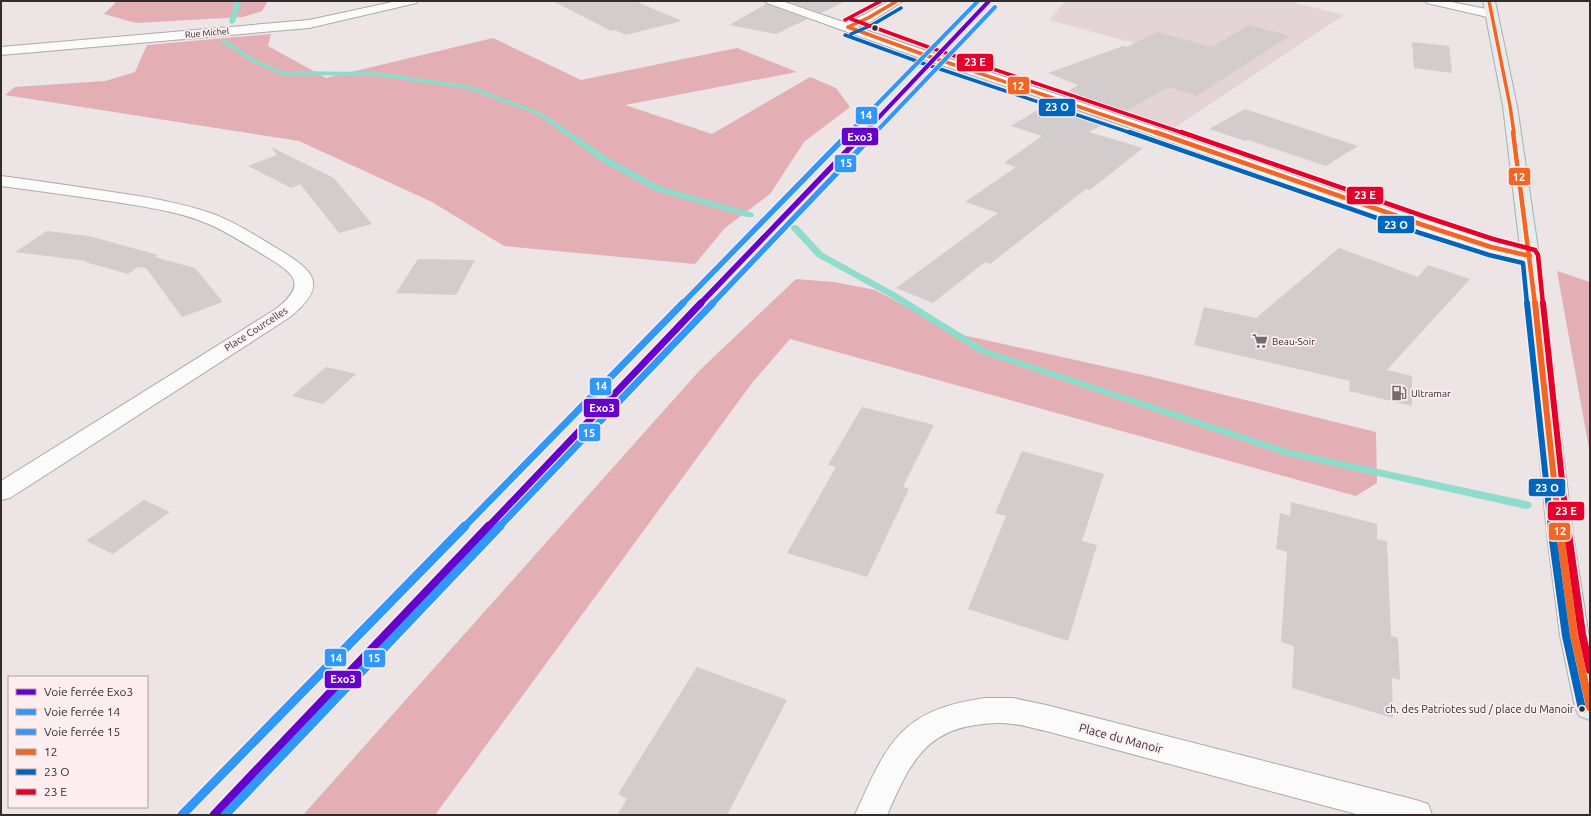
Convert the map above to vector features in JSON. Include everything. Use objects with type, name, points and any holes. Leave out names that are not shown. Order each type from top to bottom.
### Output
[{"type":"main road","points":[[1491,7],[1510,106],[1530,256],[1560,534],[1574,635],[1590,707]]},
{"type":"street","name":"Rue Michel","points":[[1,51],[296,25],[340,18],[412,1]]},
{"type":"street","points":[[771,1],[1423,225],[1491,247],[1530,256]]},
{"type":"street","points":[[848,27],[868,18],[897,1]]},
{"type":"street","points":[[1431,1],[1491,7]]},
{"type":"street","name":"Place Courcelles","points":[[1,181],[158,204],[202,216],[238,233],[286,262],[302,274],[305,284],[301,295],[283,313],[1,492]]},
{"type":"street","name":"Place du Manoir","points":[[871,815],[892,771],[908,744],[927,729],[953,717],[981,711],[1013,712],[1046,718],[1416,815]]},
{"type":"shaded area","points":[[117,1],[268,1],[262,11],[243,17],[136,23],[104,14]]},
{"type":"shaded area","points":[[1066,1],[1287,1],[1344,15],[1170,131],[1067,96],[1163,51],[1049,20]]},
{"type":"shaded area","points":[[271,34],[268,46],[326,78],[493,38],[581,80],[737,48],[797,72],[625,105],[712,134],[810,77],[836,88],[850,107],[804,142],[770,194],[725,228],[695,264],[504,246],[432,202],[299,141],[5,95],[15,87],[105,81],[135,72],[147,45]]},
{"type":"shaded area","points":[[1557,271],[1590,282],[1590,454]]},
{"type":"shaded area","points":[[796,279],[834,282],[875,290],[958,334],[1152,377],[1376,432],[1377,483],[1356,496],[790,339],[752,383],[435,815],[303,815],[700,370]]},
{"type":"building","points":[[553,1],[635,1],[682,21],[626,35],[615,30],[611,31]]},
{"type":"building","points":[[787,1],[846,1],[821,13]]},
{"type":"building","points":[[766,4],[808,19],[776,34],[729,25]]},
{"type":"building","points":[[1249,25],[1290,36],[1196,96],[1168,87],[1121,114],[1062,95],[1078,85],[1048,73],[1123,46],[1127,47],[1157,32],[1212,47]]},
{"type":"building","points":[[1412,42],[1449,46],[1452,73],[1414,68]]},
{"type":"building","points":[[1050,102],[1107,122],[1089,132],[1143,148],[1090,190],[1086,189],[990,264],[985,262],[933,303],[896,288],[998,213],[965,202],[1016,167],[1004,163],[1042,136],[1011,126]]},
{"type":"building","points":[[1245,109],[1358,146],[1326,166],[1248,140],[1245,141],[1209,129]]},
{"type":"building","points":[[271,147],[334,178],[372,224],[339,233],[300,184],[291,188],[248,166],[277,155]]},
{"type":"building","points":[[47,231],[89,236],[158,255],[155,257],[195,268],[223,302],[182,317],[146,268],[138,267],[128,274],[85,262],[87,261],[15,252]]},
{"type":"building","points":[[1339,248],[1418,277],[1428,265],[1470,279],[1387,370],[1412,376],[1412,406],[1349,391],[1350,381],[1194,345],[1204,307],[1256,318]]},
{"type":"building","points":[[418,259],[475,260],[456,295],[396,293]]},
{"type":"building","points":[[326,367],[356,374],[323,404],[292,396]]},
{"type":"building","points":[[862,407],[934,425],[903,487],[909,489],[867,577],[787,553],[836,467],[828,465]]},
{"type":"building","points":[[1022,451],[1104,474],[1082,541],[1097,545],[1068,641],[968,609],[1006,516],[995,513]]},
{"type":"building","points":[[144,500],[170,512],[113,554],[86,541]]},
{"type":"building","points":[[1291,502],[1377,524],[1377,539],[1387,541],[1391,636],[1398,638],[1400,680],[1392,678],[1393,718],[1292,688],[1294,646],[1281,642],[1287,552],[1276,549],[1280,513],[1290,516]]},
{"type":"building","points":[[697,667],[787,700],[727,815],[617,815],[627,799],[618,794]]},
{"type":"waterway","points":[[232,22],[238,1]]},
{"type":"waterway","points":[[223,41],[256,62],[282,73],[377,74],[469,87],[540,114],[607,161],[659,189],[750,215]]},
{"type":"waterway","points":[[794,227],[820,255],[893,295],[983,351],[1288,453],[1526,505]]},
{"type":"rail line","name":"14","points":[[182,815],[978,1]]},
{"type":"rail line","name":"Exo3","points":[[214,815],[989,1]]},
{"type":"rail line","name":"15","points":[[225,815],[995,7]]},
{"type":"transit line","points":[[845,20],[881,1]]},
{"type":"transit line","name":"12","points":[[848,27],[868,18],[897,1]]},
{"type":"transit line","name":"12","points":[[1489,1],[1510,106],[1530,256],[1560,534],[1574,635],[1590,707]]},
{"type":"transit line","points":[[851,34],[872,25],[901,8]]},
{"type":"transit line","points":[[851,19],[928,47],[1110,107],[1426,217],[1493,239],[1535,250],[1538,255],[1568,533],[1582,634],[1590,670]]},
{"type":"transit line","name":"12","points":[[848,27],[925,55],[1107,115],[1423,225],[1491,247],[1530,256]]},
{"type":"transit line","points":[[845,35],[922,63],[1104,123],[1420,233],[1489,255],[1523,263],[1552,535],[1566,636],[1582,709]]},
{"type":"place","name":"Beau-Soir","points":[[1260,341]]},
{"type":"place","name":"Ultramar","points":[[1399,393]]},
{"type":"place","name":"ch. des Patriotes sud / place du Manoir","points":[[1582,709]]}]
